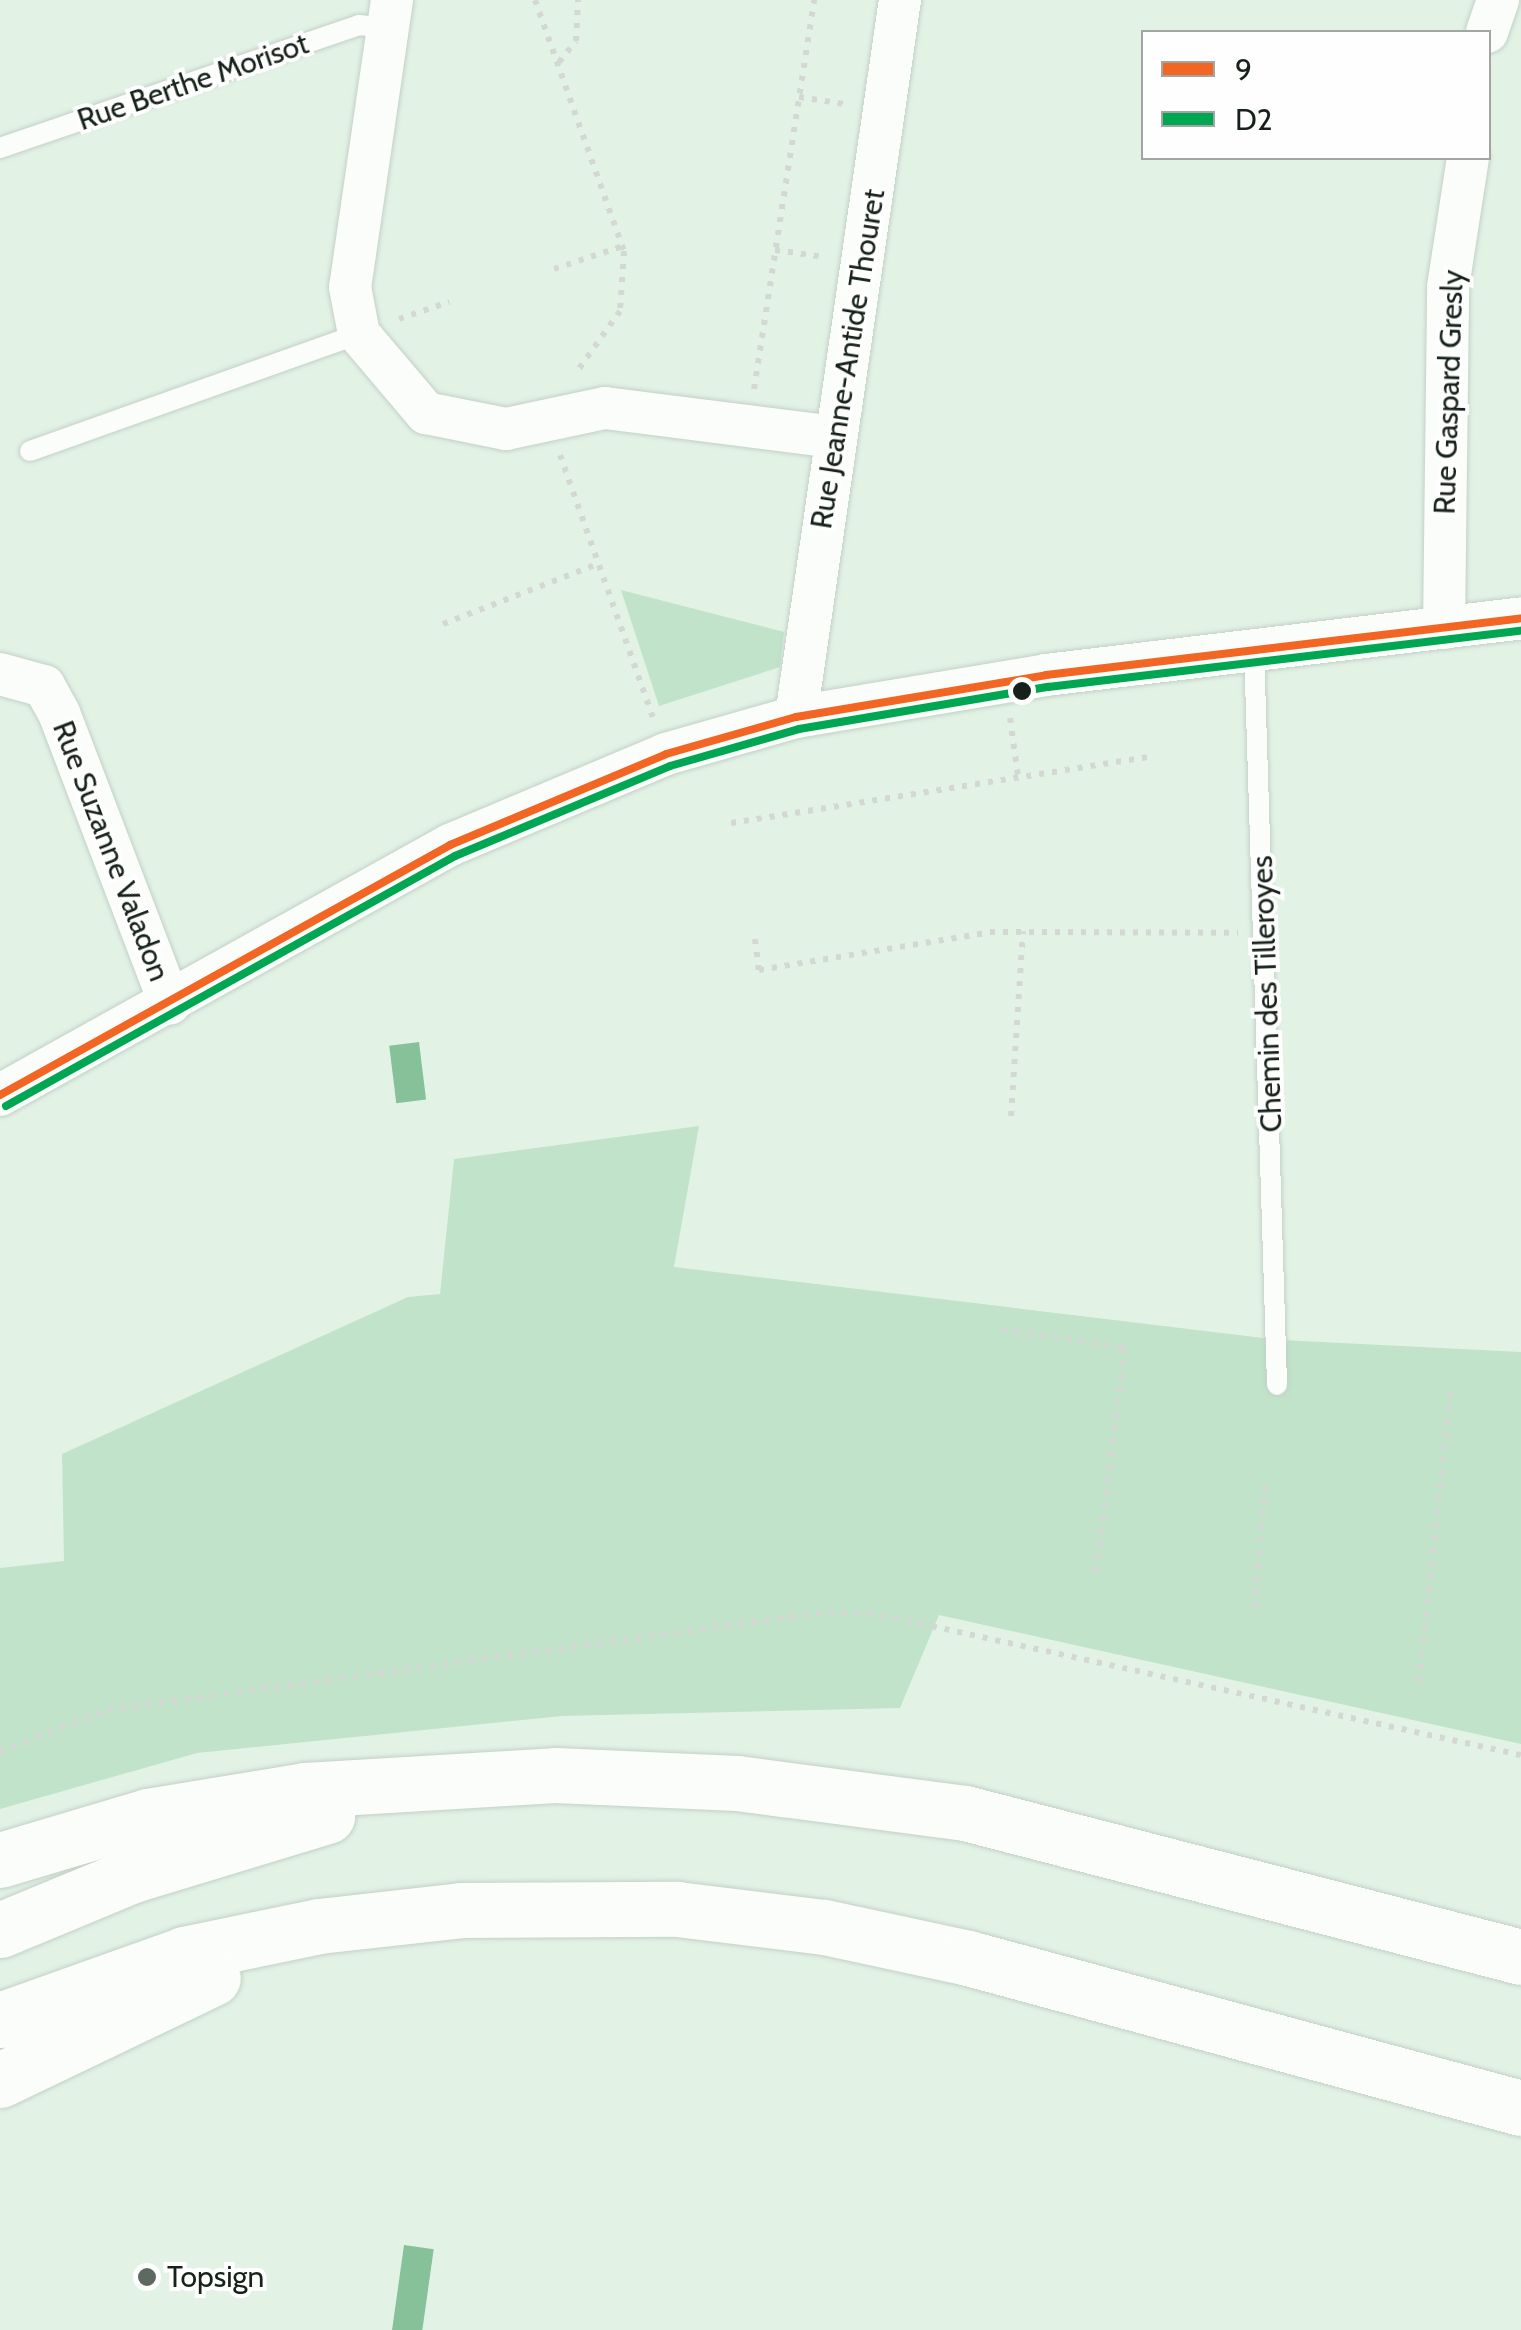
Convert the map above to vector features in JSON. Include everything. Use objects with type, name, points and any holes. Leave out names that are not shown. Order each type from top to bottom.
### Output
[{"type":"highway","points":[[0,1860],[94,1829],[257,1796],[466,1778],[662,1779],[965,1813],[1521,1958]]},
{"type":"highway","points":[[0,1930],[133,1875],[348,1810],[489,1788],[662,1779]]},
{"type":"highway","points":[[0,2020],[184,1954],[385,1918],[611,1906],[824,1927],[1521,2108]]},
{"type":"highway","points":[[0,2080],[153,2002],[385,1918]]},
{"type":"street","name":"Rue Jeanne-Antide Thouret","points":[[796,718],[900,0]]},
{"type":"street","points":[[1488,30],[1498,0]]},
{"type":"street","name":"Rue Berthe Morisot","points":[[390,14],[350,287],[426,414],[463,427],[548,419],[605,408],[835,437]]},
{"type":"street","name":"Rue Gaspard Gresly","points":[[1444,628],[1448,287],[1468,160]]},
{"type":"street","points":[[0,1095],[450,846],[666,754],[796,718],[1254,648],[1521,618]]},
{"type":"street","name":"Rue Suzanne Valadon","points":[[0,674],[44,686],[58,713],[170,1004]]},
{"type":"lane","name":"Rue Berthe Morisot","points":[[0,148],[390,14]]},
{"type":"lane","points":[[30,451],[373,328]]},
{"type":"lane","name":"Chemin des Tilleroyes","points":[[1254,648],[1281,1340],[1277,1386]]},
{"type":"path","points":[[535,0],[622,246],[620,311],[580,370],[542,396],[653,718]]},
{"type":"path","points":[[558,63],[576,41],[578,0]]},
{"type":"path","points":[[748,427],[814,0]]},
{"type":"path","points":[[554,269],[622,246]]},
{"type":"path","points":[[373,328],[449,302]]},
{"type":"path","points":[[443,624],[598,564]]},
{"type":"path","points":[[1014,740],[1018,776]]},
{"type":"path","points":[[732,823],[1153,756]]},
{"type":"path","points":[[1011,1116],[1023,931]]},
{"type":"path","points":[[755,938],[759,970],[1023,931],[1266,934]]},
{"type":"path","points":[[1002,1330],[1125,1348],[1096,1574]]},
{"type":"path","points":[[1418,1682],[1451,1389]]},
{"type":"path","points":[[1255,1607],[1266,1477]]},
{"type":"path","points":[[0,1752],[108,1710],[829,1612],[881,1614],[1521,1755]]},
{"type":"shaded area","points":[[621,590],[784,632],[780,667],[659,706]]},
{"type":"shaded area","points":[[419,1042],[426,1100],[396,1103],[389,1046]]},
{"type":"shaded area","points":[[699,1126],[674,1267],[1281,1340],[1521,1352],[1521,1744],[939,1615],[900,1708],[562,1716],[197,1753],[0,1809],[0,1568],[64,1561],[62,1454],[408,1297],[440,1294],[454,1159]]},
{"type":"shaded area","points":[[404,2245],[434,2249],[422,2330],[392,2330]]},
{"type":"transit line","name":"9","points":[[0,1095],[450,845],[666,754],[796,717],[1046,675],[1521,618]]},
{"type":"transit line","name":"D2","points":[[6,1106],[455,856],[670,766],[799,729],[1048,687],[1521,631]]},
{"type":"place","name":"Topsign","points":[[147,2277]]}]
